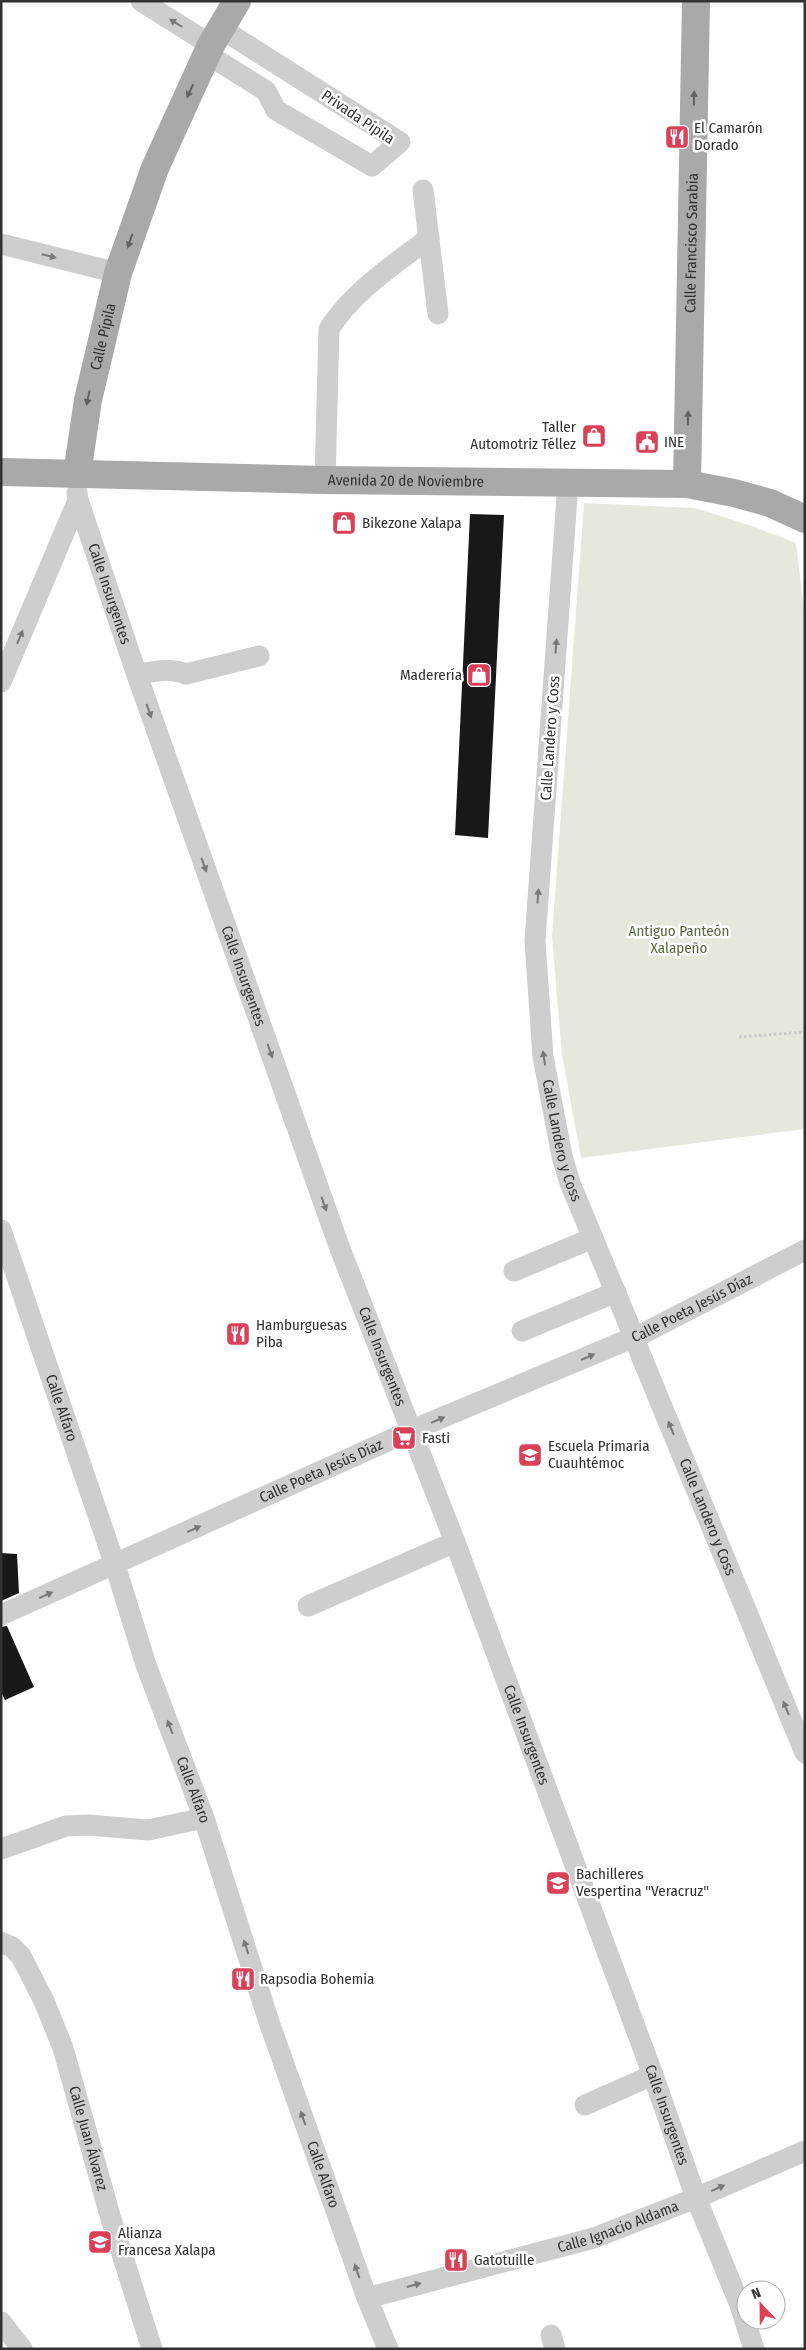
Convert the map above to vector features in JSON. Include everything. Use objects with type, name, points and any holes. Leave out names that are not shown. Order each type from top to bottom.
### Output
[{"type":"main road","name":"Calle Pípila","points":[[77,487],[88,400],[118,273],[155,168],[213,42],[238,1]]},
{"type":"main road","name":"Calle Francisco Sarabia","points":[[687,484],[696,1]]},
{"type":"main road","name":"Avenida 20 de Noviembre","points":[[1,472],[77,487],[325,480],[687,484],[734,493],[770,503],[805,519]]},
{"type":"street","points":[[141,1],[213,42]]},
{"type":"street","name":"Privada Pípila","points":[[213,42],[400,142],[372,166],[276,110],[266,91],[213,42]]},
{"type":"street","points":[[423,190],[438,314]]},
{"type":"street","points":[[325,480],[330,329],[340,313],[375,279],[429,238]]},
{"type":"street","points":[[1,244],[118,273]]},
{"type":"street","name":"Calle Landero y Coss","points":[[568,483],[535,941],[543,1057],[562,1156],[570,1183],[805,1753]]},
{"type":"street","name":"Calle Insurgentes","points":[[77,487],[137,675],[339,1246],[410,1432],[455,1542],[696,2198],[740,2305],[754,2349]]},
{"type":"street","name":"Calle Pípila","points":[[1,682],[77,487]]},
{"type":"street","points":[[137,675],[150,672],[180,672],[186,674],[259,656]]},
{"type":"street","name":"Calle Alfaro","points":[[1,1230],[115,1565],[146,1665],[204,1818],[269,2022],[367,2298],[388,2349]]},
{"type":"street","points":[[514,1271],[593,1238]]},
{"type":"street","name":"Calle Poeta Jesús Díaz","points":[[1,1615],[410,1432],[644,1333],[805,1250]]},
{"type":"street","points":[[522,1331],[616,1292]]},
{"type":"street","points":[[308,1606],[455,1542]]},
{"type":"street","points":[[1,1849],[66,1826],[88,1825],[148,1830],[204,1818]]},
{"type":"street","name":"Calle Juan Álvarez","points":[[1,1942],[21,1956],[44,2001],[63,2048],[111,2219],[152,2349]]},
{"type":"street","points":[[585,2105],[652,2075]]},
{"type":"street","name":"Calle Ignacio Aldama","points":[[367,2298],[594,2238],[696,2198],[805,2150]]},
{"type":"street","points":[[1,2322],[22,2349]]},
{"type":"path","points":[[739,1037],[805,1032]]},
{"type":"green space","name":"Antiguo Panteón Xalapeño","points":[[584,503],[695,508],[755,527],[796,543],[805,619],[805,1129],[581,1158],[562,1055],[552,936]]},
{"type":"building","name":"Maderería","points":[[470,514],[504,515],[488,838],[455,835]]},
{"type":"building","points":[[1,1553],[17,1554],[19,1593],[1,1601]]},
{"type":"building","points":[[7,1626],[34,1687],[5,1700],[1,1692],[1,1627]]},
{"type":"place","name":"El Camarón Dorado","points":[[677,137]]},
{"type":"place","name":"Taller Automotriz Téllez","points":[[594,436]]},
{"type":"place","name":"INE","points":[[647,442]]},
{"type":"place","name":"Bikezone Xalapa","points":[[344,523]]},
{"type":"place","name":"Maderería","points":[[479,675]]},
{"type":"place","name":"Hamburguesas Piba","points":[[238,1334]]},
{"type":"place","name":"Fasti","points":[[404,1438]]},
{"type":"place","name":"Escuela Primaria Cuauhtémoc","points":[[530,1455]]},
{"type":"place","name":"Bachilleres Vespertina \"Veracruz\"","points":[[558,1883]]},
{"type":"place","name":"Rapsodia Bohemia","points":[[243,1979]]},
{"type":"place","name":"Alianza Francesa Xalapa","points":[[100,2242]]},
{"type":"place","name":"Gatotuille","points":[[456,2260]]}]
